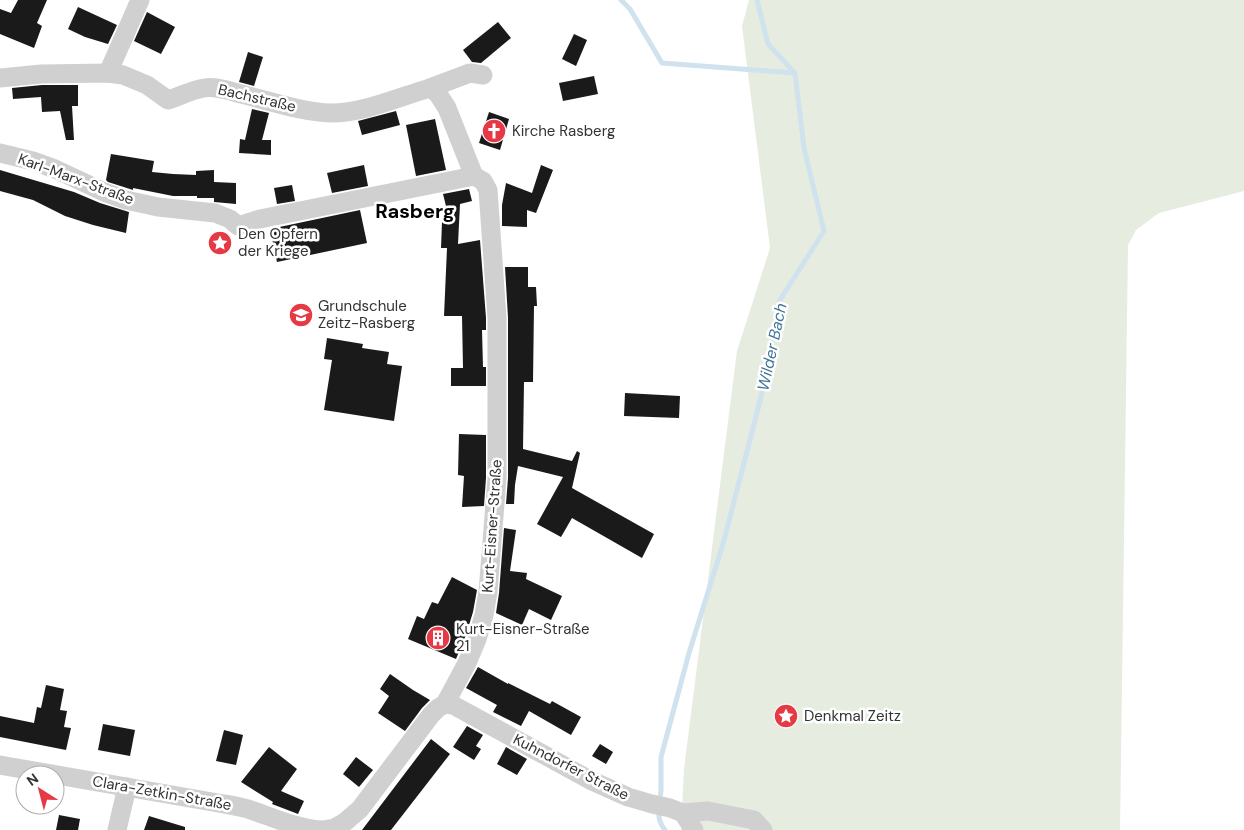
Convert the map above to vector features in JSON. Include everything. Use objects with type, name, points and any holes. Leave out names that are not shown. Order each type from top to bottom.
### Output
[{"type":"street","points":[[108,73],[140,0]]},
{"type":"street","name":"Bachstraße","points":[[0,78],[41,74],[108,73],[123,75],[147,84],[168,100],[205,87],[222,89],[314,112],[332,113],[348,112],[369,107],[470,73],[483,75]]},
{"type":"street","points":[[430,88],[438,94],[447,108],[474,176]]},
{"type":"street","name":"Karl-Marx-Straße","points":[[0,153],[48,166],[126,200],[215,213],[230,219],[238,226],[260,219],[474,176]]},
{"type":"street","name":"Kurt-Eisner-Straße","points":[[328,829],[345,822],[360,809],[430,716],[445,704],[467,663],[484,615],[488,592],[496,478],[497,318],[488,190],[483,181],[474,176]]},
{"type":"street","name":"Kuhndorfer Straße","points":[[445,704],[453,705],[590,780],[628,797],[669,808]]},
{"type":"street","name":"Clara-Zetkin-Straße","points":[[0,765],[224,804],[246,809],[292,825],[309,829],[328,829]]},
{"type":"street","points":[[117,830],[127,788]]},
{"type":"street","points":[[669,808],[694,830]]},
{"type":"street","points":[[669,808],[708,811],[754,820],[763,830]]},
{"type":"shaded area","points":[[749,0],[1244,0],[1244,191],[1159,213],[1136,230],[1128,245],[1120,830],[681,830],[684,769],[737,351],[770,248],[742,26]]},
{"type":"building","points":[[18,0],[47,0],[37,23],[42,26],[34,48],[0,34],[0,9],[11,13]]},
{"type":"building","points":[[78,7],[117,25],[108,44],[85,37],[68,29]]},
{"type":"building","points":[[147,12],[175,27],[161,54],[134,41]]},
{"type":"building","points":[[498,22],[511,38],[481,63],[472,62],[463,50]]},
{"type":"building","points":[[574,34],[587,40],[576,66],[562,59]]},
{"type":"building","points":[[248,52],[263,57],[254,86],[239,82]]},
{"type":"building","points":[[594,76],[598,94],[563,101],[559,83]]},
{"type":"building","points":[[42,85],[78,85],[78,106],[72,106],[74,140],[66,140],[60,111],[42,112],[41,97],[13,99],[12,88]]},
{"type":"building","points":[[252,109],[269,113],[262,140],[271,140],[271,155],[239,153],[240,139],[245,140]]},
{"type":"building","points":[[396,111],[400,125],[362,135],[358,121]]},
{"type":"building","name":"Kirche Rasberg","points":[[489,112],[509,119],[500,150],[479,143]]},
{"type":"building","points":[[435,119],[446,170],[416,176],[406,125]]},
{"type":"building","points":[[111,154],[154,161],[152,172],[196,175],[196,171],[214,170],[214,182],[236,183],[236,204],[214,202],[214,198],[173,196],[133,188],[133,190],[108,182],[106,180]]},
{"type":"building","points":[[364,165],[368,186],[332,193],[327,173]]},
{"type":"building","points":[[541,165],[553,170],[536,213],[527,210],[527,227],[502,226],[502,205],[506,183],[532,193]]},
{"type":"building","points":[[0,170],[74,192],[129,212],[126,233],[65,216],[33,200],[0,191]]},
{"type":"building","points":[[292,185],[295,201],[277,204],[274,188]]},
{"type":"building","points":[[469,189],[472,201],[460,204],[458,244],[480,240],[486,318],[486,330],[482,330],[483,367],[486,367],[486,386],[451,386],[451,368],[463,368],[462,316],[444,316],[447,248],[441,248],[442,222],[450,222],[443,194]]},
{"type":"building","points":[[360,210],[367,243],[277,262],[270,229]]},
{"type":"building","points":[[505,267],[528,267],[528,287],[536,287],[537,306],[534,306],[533,382],[524,382],[523,449],[572,461],[577,451],[580,453],[572,488],[654,534],[642,558],[572,518],[561,537],[537,524],[563,477],[518,466],[514,504],[506,504],[508,478],[508,318]]},
{"type":"building","points":[[327,338],[363,344],[362,348],[389,352],[387,364],[402,366],[394,421],[324,410],[332,360],[324,359]]},
{"type":"building","points":[[625,393],[680,396],[679,418],[624,416]]},
{"type":"building","points":[[459,434],[486,435],[484,506],[462,507],[464,476],[458,475]]},
{"type":"building","points":[[504,528],[516,530],[510,571],[527,573],[526,579],[562,596],[551,620],[529,609],[522,625],[496,613]]},
{"type":"building","points":[[452,577],[477,590],[466,635],[456,659],[408,639],[417,616],[424,619],[432,602],[438,604]]},
{"type":"building","points":[[478,667],[508,684],[550,704],[552,701],[581,717],[571,735],[529,711],[521,726],[493,712],[497,705],[466,688]]},
{"type":"building","points":[[390,674],[430,700],[405,731],[378,713],[389,696],[380,689]]},
{"type":"building","points":[[46,685],[64,689],[60,710],[67,711],[64,727],[71,728],[66,750],[0,737],[0,716],[34,723],[37,707],[41,708]]},
{"type":"building","points":[[103,724],[135,730],[130,756],[98,750]]},
{"type":"building","points":[[467,726],[483,735],[476,746],[481,749],[474,760],[453,747]]},
{"type":"building","points":[[224,730],[243,735],[236,765],[216,761]]},
{"type":"building","points":[[431,739],[450,754],[391,830],[362,830]]},
{"type":"building","points":[[600,744],[613,752],[606,764],[592,756]]},
{"type":"building","points":[[269,747],[297,769],[281,791],[304,801],[298,814],[272,804],[273,802],[241,782]]},
{"type":"building","points":[[506,747],[527,759],[517,775],[497,764]]},
{"type":"building","points":[[356,757],[373,770],[359,787],[343,774]]},
{"type":"building","points":[[59,815],[80,819],[78,830],[56,830]]},
{"type":"building","points":[[149,816],[185,827],[185,830],[144,830]]},
{"type":"waterway","name":"Wilder Bach","points":[[621,0],[630,9],[662,63],[795,73]]},
{"type":"waterway","points":[[757,0],[768,44],[795,73]]},
{"type":"waterway","name":"Wilder Bach","points":[[660,801],[661,757],[689,653],[723,544],[760,401],[780,300],[824,231],[804,148],[795,73]]},
{"type":"waterway","name":"Wilder Bach","points":[[659,809],[660,820],[665,830]]},
{"type":"place","name":"Kirche Rasberg","points":[[494,131]]},
{"type":"place","name":"Den Opfern der Kriege","points":[[220,243]]},
{"type":"place","name":"Grundschule Zeitz-Rasberg","points":[[301,315]]},
{"type":"place","name":"Kurt-Eisner-Straße 21","points":[[438,638]]},
{"type":"place","name":"Denkmal Zeitz","points":[[786,716]]},
{"type":"district","name":"Rasberg","points":[[415,211]]}]
